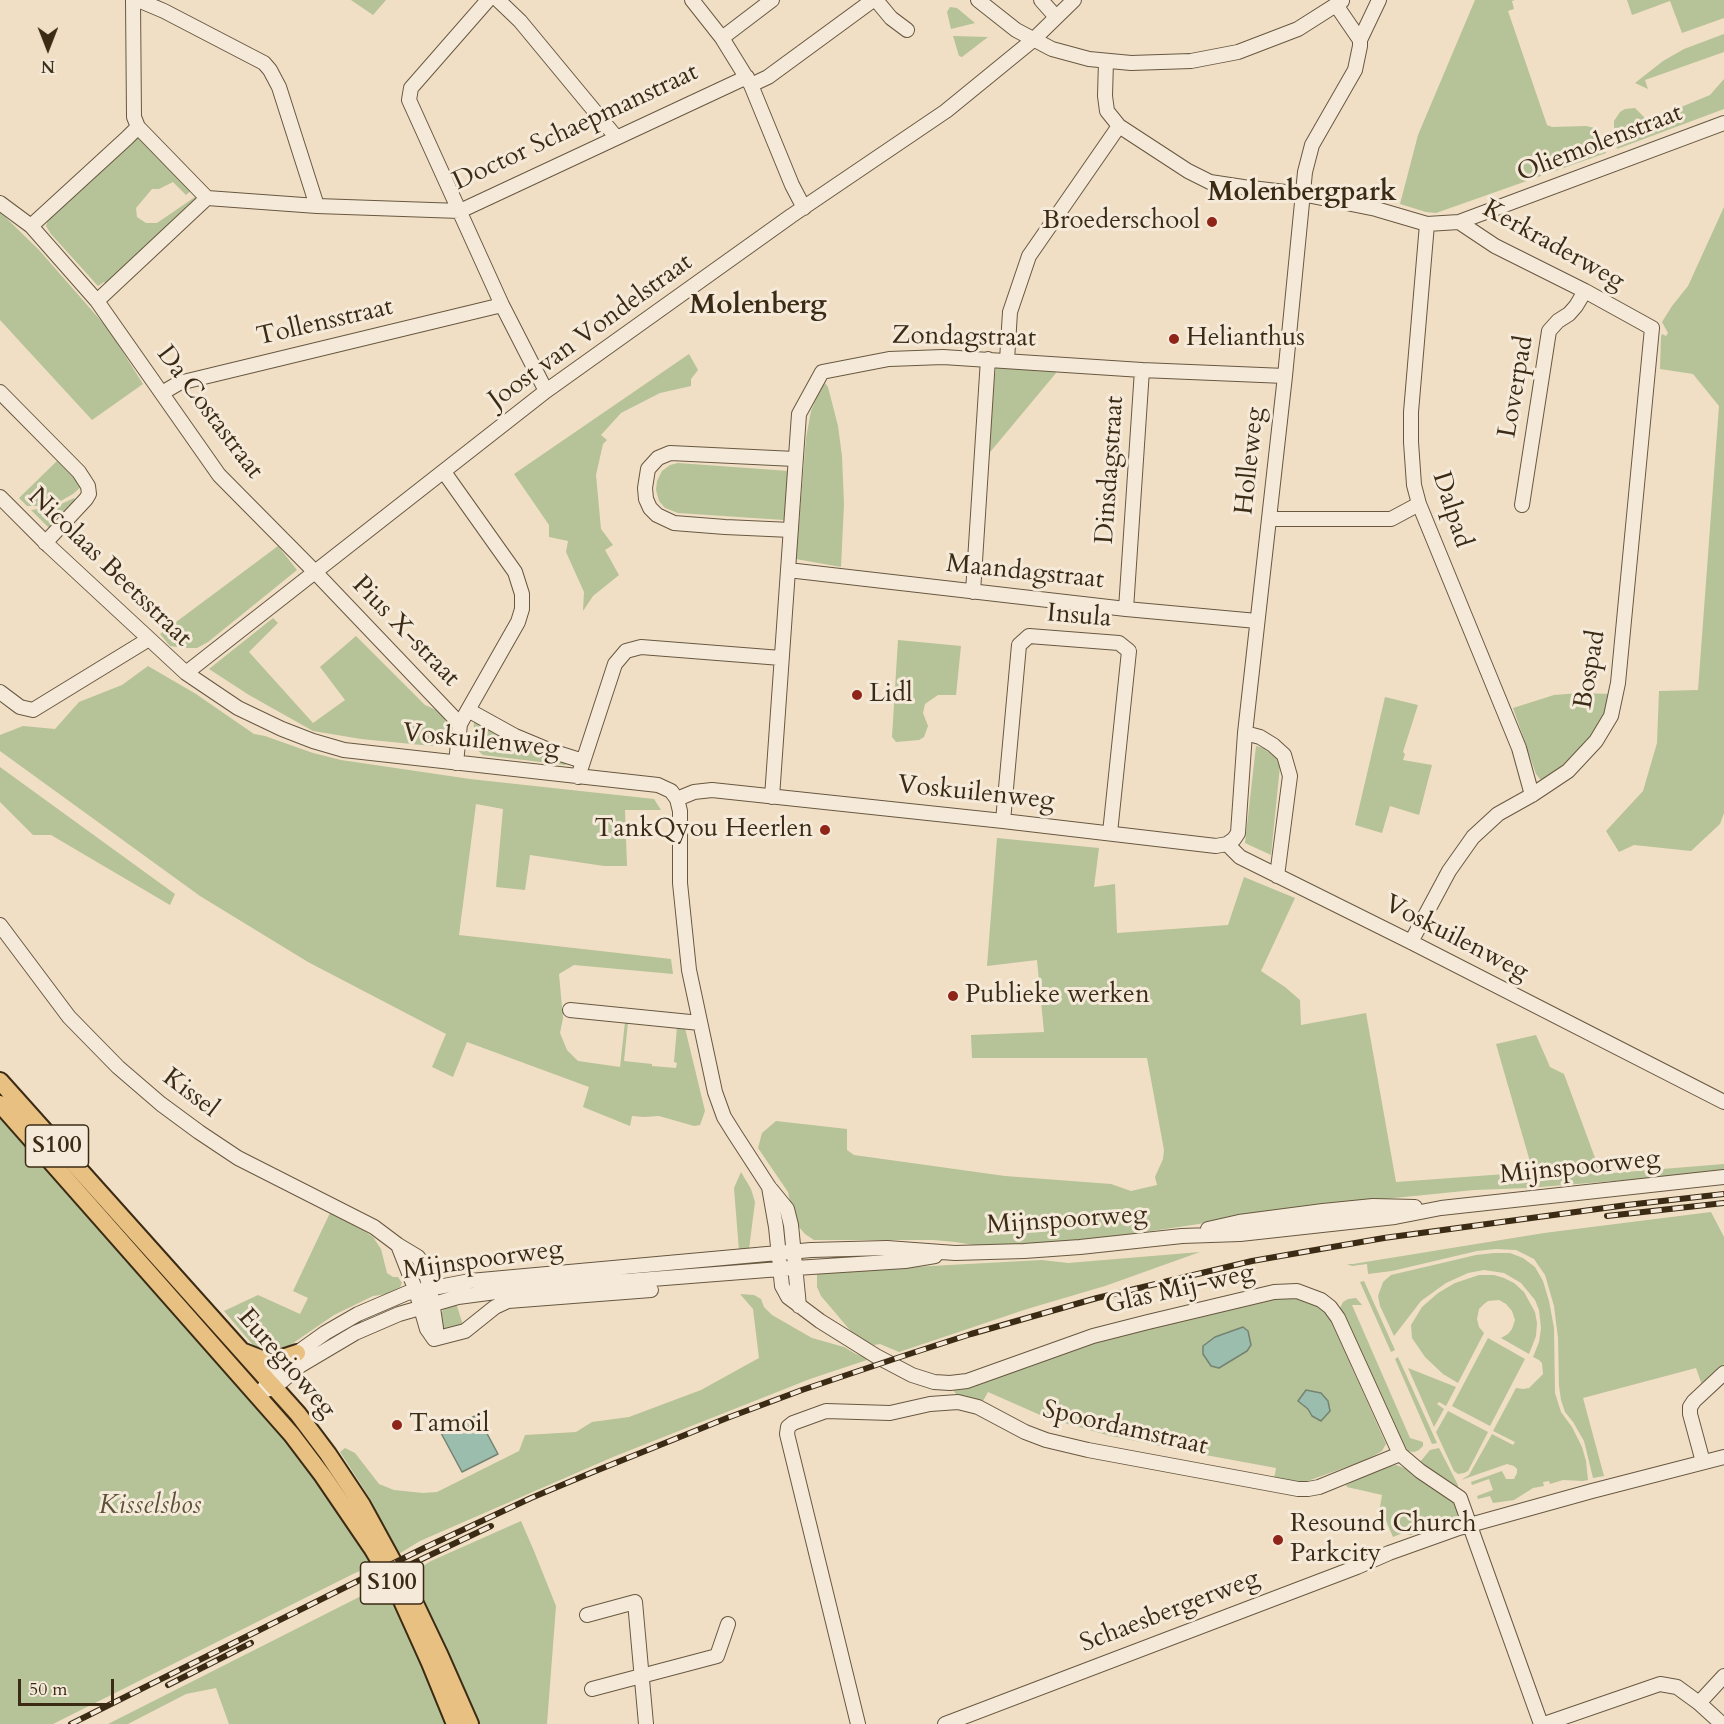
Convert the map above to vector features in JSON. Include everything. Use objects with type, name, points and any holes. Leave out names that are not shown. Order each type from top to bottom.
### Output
[{"type":"main road","name":"Euregioweg","points":[[0,1081],[240,1350],[268,1386],[298,1414],[328,1454],[362,1505],[409,1591],[470,1724]]},
{"type":"main road","name":"Euregioweg","points":[[0,1104],[308,1455],[372,1548],[398,1592],[455,1724]]},
{"type":"main road","name":"S100","points":[[184,1313],[203,1326],[268,1386],[300,1434],[308,1455]]},
{"type":"main road","points":[[240,1350],[267,1361],[297,1353]]},
{"type":"street","points":[[97,301],[207,198],[138,126],[134,117],[133,0]]},
{"type":"street","points":[[138,0],[264,63],[279,87],[317,206]]},
{"type":"street","points":[[488,0],[411,88],[410,104],[502,306],[546,391]]},
{"type":"street","points":[[498,0],[520,21],[616,137]]},
{"type":"street","points":[[692,0],[722,38],[749,81],[792,185],[804,208]]},
{"type":"street","points":[[722,38],[772,0]]},
{"type":"street","points":[[874,0],[891,18],[907,30]]},
{"type":"street","name":"Doctor Schaepmanstraat","points":[[207,198],[317,206],[460,211],[616,137],[749,81],[768,77],[874,0]]},
{"type":"street","points":[[978,0],[1001,20],[1033,40],[1062,52],[1106,61],[1179,62],[1226,55],[1288,34],[1340,3],[1360,40]]},
{"type":"street","points":[[1041,0],[1056,17]]},
{"type":"street","name":"Joost van Vondelstraat","points":[[186,674],[546,391],[804,208],[946,111],[1033,40],[1074,0]]},
{"type":"street","name":"Holleweg","points":[[1227,844],[1238,832],[1245,733],[1285,376],[1305,172],[1312,145],[1355,70],[1360,40],[1379,0]]},
{"type":"street","name":"Kerkraderweg","points":[[1106,61],[1104,96],[1107,111],[1119,126],[1188,171],[1210,182],[1302,194],[1376,209],[1427,224],[1460,222],[1495,246],[1652,328]]},
{"type":"street","name":"Oliemolenstraat","points":[[1460,222],[1724,123]]},
{"type":"street","points":[[31,226],[138,126]]},
{"type":"street","points":[[1006,360],[1010,312],[1029,256],[1119,126]]},
{"type":"street","name":"Da Costastraat","points":[[0,203],[31,226],[97,301],[219,475],[315,572]]},
{"type":"street","name":"Dalpad","points":[[1427,224],[1411,412],[1414,485],[1419,504],[1519,748],[1532,795]]},
{"type":"street","name":"Loverpad","points":[[1522,505],[1549,331],[1569,314],[1585,291]]},
{"type":"street","name":"Tollensstraat","points":[[162,393],[179,383],[502,306]]},
{"type":"street","name":"Bospad","points":[[1411,942],[1449,871],[1473,837],[1498,814],[1568,771],[1596,741],[1611,716],[1618,684],[1652,328]]},
{"type":"street","name":"Zondagstraat","points":[[772,797],[799,414],[822,372],[890,359],[944,357],[1142,370],[1285,376]]},
{"type":"street","points":[[973,592],[988,359]]},
{"type":"street","name":"Dinsdagstraat","points":[[1126,609],[1142,370]]},
{"type":"street","points":[[0,392],[79,472],[88,486],[89,494],[86,499],[45,543]]},
{"type":"street","points":[[791,530],[674,523],[657,515],[650,508],[645,488],[648,469],[658,458],[670,453],[795,459]]},
{"type":"street","points":[[444,472],[515,572],[522,594],[522,609],[518,622],[460,724],[456,763]]},
{"type":"street","name":"Nicolaas Beetsstraat","points":[[0,497],[45,543],[186,674]]},
{"type":"street","points":[[1269,519],[1391,519],[1419,504]]},
{"type":"street","name":"Maandagstraat","points":[[788,570],[1126,609],[1257,621]]},
{"type":"street","name":"Pius X-straat","points":[[315,572],[460,724]]},
{"type":"street","name":"Insula","points":[[1002,821],[1019,645],[1029,636],[1119,643],[1129,651],[1110,833]]},
{"type":"street","points":[[0,692],[20,707],[33,710],[149,639]]},
{"type":"street","points":[[578,777],[615,664],[626,651],[641,647],[781,658]]},
{"type":"street","name":"Voskuilenweg","points":[[186,674],[258,719],[313,741],[344,750],[658,785],[671,791],[677,799],[706,790],[1216,846],[1227,844],[1240,857],[1724,1102]]},
{"type":"street","name":"Voskuilenweg","points":[[468,710],[515,736],[551,751],[583,760]]},
{"type":"street","points":[[1245,733],[1260,737],[1284,755],[1290,776],[1277,876]]},
{"type":"street","points":[[677,799],[681,811],[680,869],[689,970],[715,1092],[724,1117],[769,1187],[788,1209],[799,1306]]},
{"type":"street","name":"Kissel","points":[[0,925],[69,1017],[118,1067],[161,1104],[238,1158],[374,1227],[398,1245],[423,1290],[436,1328],[434,1339],[465,1331],[495,1307],[508,1301],[651,1290]]},
{"type":"street","points":[[570,1010],[700,1023]]},
{"type":"street","name":"Mijnspoorweg","points":[[268,1386],[297,1353],[358,1314],[388,1300],[423,1290],[487,1279],[794,1251],[887,1248],[955,1253],[1080,1247],[1182,1236],[1239,1222],[1323,1210],[1373,1206],[1441,1208],[1724,1177]]},
{"type":"street","name":"Glas Mij-weg","points":[[769,1187],[785,1294],[848,1339],[906,1372],[927,1380],[950,1383],[974,1379],[1093,1336],[1274,1292],[1304,1292],[1327,1305],[1338,1318],[1400,1454],[1460,1498],[1543,1724]]},
{"type":"street","name":"Mijnspoorweg","points":[[268,1386],[377,1322],[458,1297],[511,1290],[905,1261],[955,1253]]},
{"type":"street","points":[[1703,1462],[1690,1407],[1724,1373]]},
{"type":"street","name":"Spoordamstraat","points":[[858,1724],[787,1434],[788,1427],[793,1424],[826,1412],[890,1413],[930,1404],[958,1402],[978,1407],[1025,1432],[1046,1440],[1088,1450],[1308,1490],[1400,1454]]},
{"type":"street","name":"Schaesbergerweg","points":[[945,1724],[1389,1553],[1470,1526],[1592,1491],[1724,1457]]},
{"type":"street","points":[[587,1615],[634,1602],[646,1724]]},
{"type":"street","points":[[592,1689],[717,1656],[728,1624]]},
{"type":"street","points":[[1699,1703],[1724,1676]]},
{"type":"street","points":[[1543,1724],[1660,1684],[1677,1687],[1722,1724]]},
{"type":"green space","points":[[351,0],[386,0],[373,15]]},
{"type":"green space","points":[[1475,0],[1515,0],[1512,1],[1514,9],[1508,11],[1547,125],[1595,128],[1601,135],[1606,153],[1436,213],[1426,212],[1400,204],[1418,135]]},
{"type":"green space","points":[[1627,0],[1724,0],[1724,18],[1682,33],[1670,1],[1632,15]]},
{"type":"green space","points":[[950,7],[957,8],[975,23],[951,29],[947,12]]},
{"type":"green space","points":[[1724,34],[1724,52],[1645,80],[1648,89],[1635,83],[1663,61],[1684,49]]},
{"type":"green space","points":[[953,36],[988,37],[962,57],[959,56]]},
{"type":"green space","points":[[1724,79],[1724,109],[1617,149],[1614,121],[1620,112],[1635,108],[1650,120],[1710,95]]},
{"type":"green space","points":[[143,137],[192,190],[186,195],[173,182],[159,189],[152,189],[136,208],[137,217],[146,223],[157,223],[195,197],[196,200],[107,284],[104,282],[98,286],[51,234],[46,226],[48,219],[135,138]]},
{"type":"green space","points":[[1724,207],[1724,813],[1720,824],[1691,851],[1634,845],[1619,852],[1606,831],[1643,791],[1657,743],[1659,691],[1698,690],[1719,406],[1693,374],[1660,369],[1661,337],[1662,334],[1666,336],[1668,333],[1662,322],[1688,286]]},
{"type":"green space","points":[[0,212],[39,250],[109,330],[143,384],[92,420],[0,320]]},
{"type":"green space","points":[[689,354],[698,370],[691,379],[691,386],[660,393],[621,413],[601,435],[607,440],[603,444],[596,475],[601,529],[613,545],[605,550],[619,575],[593,596],[583,611],[584,592],[566,552],[568,541],[549,537],[549,525],[514,474]]},
{"type":"green space","points":[[996,366],[1056,368],[1056,373],[986,457]]},
{"type":"green space","points":[[825,383],[838,426],[842,456],[844,504],[841,567],[796,559],[806,438],[811,411]]},
{"type":"green space","points":[[57,461],[82,486],[57,503],[27,506],[19,498]]},
{"type":"green space","points":[[678,463],[789,471],[784,520],[678,513],[665,508],[659,501],[656,490],[657,481],[662,471]]},
{"type":"green space","points":[[74,498],[78,503],[52,531],[31,510],[55,507]]},
{"type":"green space","points":[[278,546],[297,570],[208,642],[197,648],[170,646],[160,634]]},
{"type":"green space","points":[[273,618],[278,623],[249,652],[313,723],[345,700],[320,667],[356,636],[425,705],[443,713],[446,723],[442,740],[432,746],[361,739],[313,731],[249,695],[209,669]]},
{"type":"green space","points":[[898,640],[961,646],[956,695],[938,695],[925,704],[923,713],[928,726],[924,737],[919,740],[896,742],[892,737]]},
{"type":"green space","points":[[148,666],[196,694],[254,734],[313,753],[341,760],[470,779],[654,799],[661,810],[625,810],[627,866],[604,866],[530,855],[525,890],[496,887],[503,809],[476,804],[459,935],[671,959],[673,974],[574,965],[559,974],[563,1018],[560,1033],[567,1050],[578,1061],[620,1067],[625,1022],[628,1022],[624,1061],[676,1068],[677,1063],[674,1062],[677,1027],[685,1028],[705,1111],[700,1125],[694,1126],[659,1116],[632,1116],[630,1126],[583,1107],[589,1087],[467,1042],[453,1077],[432,1067],[446,1034],[308,962],[200,896],[0,751],[0,735],[23,726],[55,729],[79,702],[122,685]]},
{"type":"green space","points":[[1611,694],[1599,726],[1583,749],[1563,767],[1545,779],[1540,779],[1536,774],[1513,708],[1554,695]]},
{"type":"green space","points":[[1385,697],[1418,705],[1403,752],[1405,754],[1403,760],[1432,765],[1419,815],[1390,806],[1382,833],[1355,825]]},
{"type":"green space","points":[[474,719],[571,760],[565,765],[483,755],[473,746]]},
{"type":"green space","points":[[1256,746],[1263,748],[1276,758],[1280,766],[1271,855],[1245,843]]},
{"type":"green space","points":[[0,767],[175,894],[170,905],[51,835],[33,835],[0,802]]},
{"type":"green space","points":[[997,838],[1099,848],[1094,887],[1115,884],[1117,933],[1228,925],[1244,877],[1295,898],[1261,971],[1300,1000],[1301,1025],[1366,1013],[1396,1182],[1533,1172],[1496,1044],[1536,1035],[1550,1067],[1564,1074],[1601,1174],[1724,1164],[1724,1172],[1528,1188],[1474,1190],[1334,1204],[1077,1242],[981,1246],[933,1240],[814,1240],[799,1227],[792,1211],[788,1192],[758,1148],[762,1133],[776,1121],[847,1129],[847,1150],[854,1155],[1005,1176],[1111,1184],[1131,1191],[1157,1185],[1155,1177],[1163,1159],[1164,1150],[1147,1058],[972,1058],[971,1035],[1044,1032],[1037,960],[987,966]]},
{"type":"green space","name":"Kisselsbos","points":[[0,1111],[270,1416],[376,1564],[53,1724],[0,1724]]},
{"type":"green space","points":[[741,1172],[751,1189],[755,1202],[749,1249],[739,1251],[734,1188]]},
{"type":"green space","points":[[1711,1212],[1724,1237],[1724,1364],[1702,1385],[1696,1368],[1583,1398],[1604,1476],[1593,1478],[1584,1441],[1565,1412],[1561,1400],[1554,1306],[1545,1275],[1534,1259],[1516,1250],[1496,1249],[1368,1274],[1367,1264],[1352,1266],[1347,1264],[1544,1233]]},
{"type":"green space","points":[[330,1213],[373,1237],[381,1249],[387,1273],[398,1277],[402,1283],[400,1287],[386,1294],[373,1296],[334,1315],[283,1350],[264,1354],[258,1351],[224,1311],[258,1295],[300,1314],[308,1298],[293,1291]]},
{"type":"green space","points":[[1200,1252],[1105,1286],[1027,1309],[899,1352],[880,1344],[874,1345],[855,1336],[821,1296],[817,1287],[817,1273],[820,1272],[1042,1260],[1068,1263]]},
{"type":"green space","points":[[1510,1253],[1523,1258],[1535,1267],[1543,1281],[1554,1328],[1555,1393],[1561,1412],[1582,1447],[1588,1480],[1563,1480],[1550,1484],[1549,1481],[1543,1482],[1544,1486],[1533,1488],[1514,1500],[1493,1503],[1490,1496],[1478,1499],[1477,1496],[1493,1490],[1489,1479],[1472,1485],[1471,1482],[1502,1471],[1506,1479],[1514,1479],[1517,1469],[1514,1466],[1507,1464],[1461,1480],[1469,1475],[1492,1434],[1513,1445],[1515,1442],[1493,1431],[1516,1388],[1529,1388],[1543,1374],[1542,1363],[1533,1357],[1541,1328],[1539,1310],[1535,1300],[1521,1283],[1504,1273],[1484,1270],[1468,1273],[1446,1283],[1421,1301],[1394,1336],[1380,1306],[1378,1296],[1383,1282],[1391,1275],[1476,1255]]},
{"type":"green space","points":[[1479,1275],[1504,1278],[1524,1292],[1535,1312],[1536,1336],[1529,1354],[1501,1338],[1512,1329],[1515,1320],[1512,1311],[1499,1300],[1488,1301],[1479,1309],[1477,1319],[1484,1333],[1458,1383],[1443,1374],[1425,1357],[1412,1338],[1411,1325],[1422,1307],[1438,1293],[1455,1283]]},
{"type":"green space","points":[[1364,1281],[1395,1350],[1391,1352],[1360,1282]]},
{"type":"green space","points":[[740,1294],[754,1295],[761,1299],[764,1307],[772,1315],[812,1338],[844,1347],[870,1359],[810,1379],[613,1457],[420,1541],[397,1555],[371,1500],[340,1452],[345,1448],[355,1453],[379,1484],[394,1490],[437,1492],[519,1451],[525,1435],[576,1432],[592,1422],[629,1417],[701,1390],[759,1358],[753,1309]]},
{"type":"green space","points":[[1298,1296],[1327,1312],[1386,1444],[1382,1451],[1366,1460],[1299,1484],[1289,1480],[1287,1482],[1274,1479],[1276,1468],[1107,1435],[1047,1418],[988,1392],[983,1401],[956,1394],[952,1388],[1094,1341],[1267,1299]]},
{"type":"green space","points":[[1356,1298],[1362,1305],[1352,1305],[1410,1438],[1423,1442],[1423,1446],[1414,1452],[1403,1447],[1341,1314],[1340,1308],[1343,1302]]},
{"type":"green space","points":[[456,1303],[463,1325],[442,1328],[440,1315],[447,1306]]},
{"type":"green space","points":[[1488,1338],[1525,1359],[1490,1426],[1452,1406]]},
{"type":"green space","points":[[1398,1357],[1437,1443],[1432,1444],[1395,1359]]},
{"type":"green space","points":[[1408,1368],[1456,1387],[1446,1406],[1439,1402],[1437,1404],[1444,1409],[1434,1427]]},
{"type":"green space","points":[[1448,1411],[1488,1432],[1468,1471],[1464,1473],[1458,1474],[1454,1471],[1436,1432]]},
{"type":"green space","points":[[1439,1448],[1458,1485],[1458,1490],[1422,1466],[1420,1462],[1430,1450]]},
{"type":"green space","points":[[1396,1465],[1407,1469],[1455,1502],[1458,1519],[1411,1535],[1403,1533],[1393,1537],[1380,1507],[1382,1495],[1346,1485],[1381,1468]]},
{"type":"green space","points":[[521,1521],[556,1606],[547,1724],[478,1724],[470,1700],[405,1577],[431,1561]]},
{"type":"green space","points":[[381,1586],[390,1593],[448,1724],[229,1724],[216,1688],[186,1694],[128,1724],[108,1724]]},
{"type":"shaded area","points":[[1243,1327],[1248,1331],[1251,1345],[1247,1351],[1219,1368],[1211,1366],[1203,1354],[1203,1346],[1215,1337]]},
{"type":"shaded area","points":[[1306,1390],[1321,1393],[1328,1401],[1330,1411],[1321,1421],[1312,1416],[1308,1409],[1298,1401]]},
{"type":"shaded area","points":[[477,1415],[498,1454],[462,1472],[441,1433]]},
{"type":"railway","points":[[71,1724],[424,1548],[531,1498],[802,1390],[971,1334],[1097,1298],[1252,1261],[1384,1238],[1724,1194]]},
{"type":"railway","points":[[1607,1216],[1724,1203]]},
{"type":"railway","points":[[380,1579],[491,1526]]},
{"type":"railway","points":[[168,1685],[251,1643]]},
{"type":"place","name":"Broederschool","points":[[1212,222]]},
{"type":"place","name":"Helianthus","points":[[1174,339]]},
{"type":"place","name":"Lidl","points":[[857,695]]},
{"type":"place","name":"TankQyou Heerlen","points":[[825,830]]},
{"type":"place","name":"Publieke werken","points":[[953,996]]},
{"type":"place","name":"Tamoil","points":[[397,1425]]},
{"type":"place","name":"Resound Church Parkcity","points":[[1278,1540]]},
{"type":"district","name":"Molenbergpark","points":[[1302,194]]},
{"type":"district","name":"Molenberg","points":[[758,307]]}]
